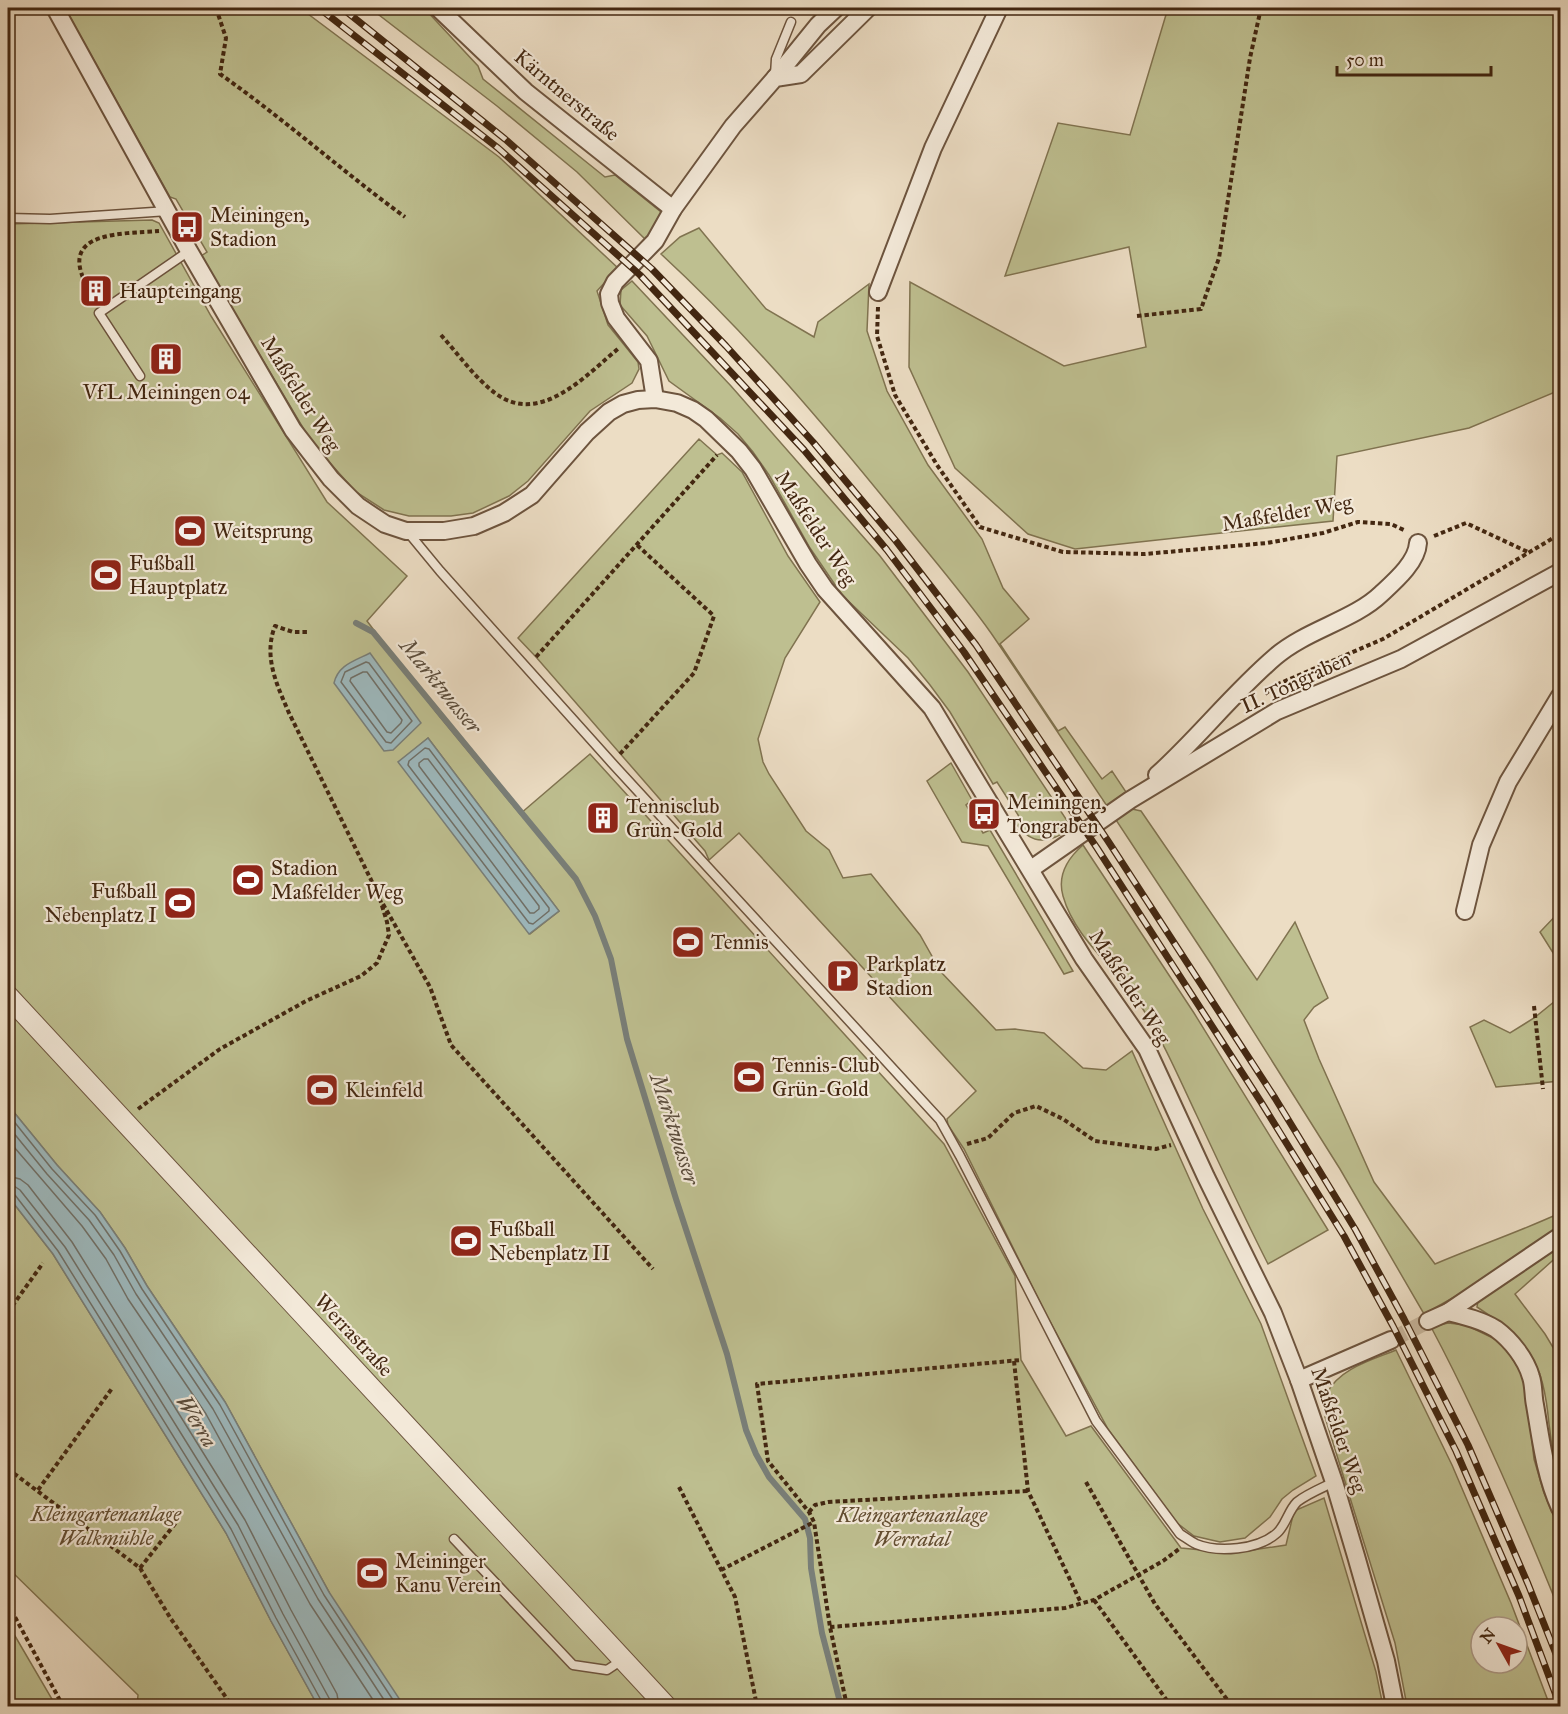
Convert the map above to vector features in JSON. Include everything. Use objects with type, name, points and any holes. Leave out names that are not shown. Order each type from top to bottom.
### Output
[{"type":"street","name":"Maßfelder Weg","points":[[55,8],[189,250],[293,430],[312,456],[358,506],[384,524],[406,531],[444,531],[474,526],[504,513],[532,495],[587,432],[609,412],[638,399],[677,403],[693,410],[706,419],[739,451],[753,469],[825,589],[932,708],[1084,959],[1147,1049],[1273,1313],[1299,1380],[1334,1482],[1386,1661],[1395,1707]]},
{"type":"street","name":"Kärntnerstraße","points":[[438,8],[526,92],[673,209]]},
{"type":"street","points":[[655,399],[649,361],[616,318],[609,294],[615,282],[655,241],[673,209],[733,126],[818,25],[836,8]]},
{"type":"street","points":[[775,78],[801,74],[868,8]]},
{"type":"street","points":[[878,292],[933,148],[999,8]]},
{"type":"street","points":[[1130,800],[1186,749],[1275,656],[1310,633],[1374,601],[1396,580],[1418,552],[1418,543]]},
{"type":"street","name":"II. Tongraben","points":[[1031,869],[1130,800],[1277,711],[1401,660],[1560,572]]},
{"type":"street","points":[[1465,910],[1481,845],[1508,782],[1560,696]]},
{"type":"street","name":"Werrastraße","points":[[8,996],[666,1707]]},
{"type":"street","points":[[1428,1321],[1448,1312],[1560,1236]]},
{"type":"street","points":[[1448,1312],[1473,1318],[1495,1329],[1514,1346],[1525,1364],[1532,1377],[1545,1465],[1551,1488],[1560,1508]]},
{"type":"street","points":[[1299,1380],[1391,1340]]},
{"type":"lane","points":[[775,78],[776,59],[791,21]]},
{"type":"lane","points":[[8,218],[50,219],[168,211]]},
{"type":"lane","points":[[140,376],[99,313],[189,250]]},
{"type":"lane","points":[[406,531],[612,763],[940,1120],[1096,1421],[1180,1534],[1195,1544],[1213,1548],[1249,1546],[1268,1539],[1278,1532],[1292,1508],[1299,1501],[1334,1482]]},
{"type":"lane","points":[[454,1539],[573,1665],[607,1670],[622,1660]]},
{"type":"path","points":[[216,8],[226,38],[220,74],[262,104],[335,164],[405,217]]},
{"type":"path","points":[[1137,316],[1201,309],[1219,258],[1250,58],[1261,8]]},
{"type":"path","points":[[86,284],[78,261],[82,248],[89,243],[112,235],[163,231]]},
{"type":"path","name":"Maßfelder Weg","points":[[878,292],[877,336],[895,395],[937,465],[980,527],[1063,552],[1145,554],[1267,543],[1323,533],[1358,522],[1391,524],[1413,534],[1418,543]]},
{"type":"path","points":[[441,335],[495,393],[513,403],[530,404],[548,402],[561,394],[632,338]]},
{"type":"path","points":[[536,657],[718,455]]},
{"type":"path","points":[[1418,543],[1466,523],[1530,553]]},
{"type":"path","points":[[1259,699],[1276,685],[1383,639],[1560,534]]},
{"type":"path","points":[[612,763],[694,673],[714,616],[637,545]]},
{"type":"path","points":[[308,632],[293,632],[275,626],[270,640],[271,662],[279,690],[379,896],[430,987],[451,1046],[653,1269]]},
{"type":"path","points":[[125,1123],[132,1113],[220,1049],[306,1001],[361,976],[376,963],[388,935],[387,922],[379,896]]},
{"type":"path","points":[[1534,1006],[1543,1089]]},
{"type":"path","points":[[955,1147],[988,1138],[1014,1113],[1036,1106],[1063,1119],[1095,1141],[1156,1149],[1189,1141]]},
{"type":"path","points":[[8,1312],[43,1263]]},
{"type":"path","points":[[847,1707],[830,1627],[813,1522],[809,1512],[768,1461],[757,1384],[1021,1360]]},
{"type":"path","points":[[1014,1361],[1028,1491],[1082,1603]]},
{"type":"path","points":[[38,1490],[113,1388]]},
{"type":"path","points":[[8,1469],[140,1568],[171,1619],[232,1707]]},
{"type":"path","points":[[1086,1482],[1155,1604],[1232,1707]]},
{"type":"path","points":[[679,1487],[735,1596],[757,1707]]},
{"type":"path","points":[[809,1512],[815,1505],[828,1502],[1028,1491]]},
{"type":"path","points":[[140,1568],[182,1515]]},
{"type":"path","points":[[721,1570],[813,1522]]},
{"type":"path","points":[[830,1627],[1065,1608],[1094,1600],[1163,1561],[1181,1548]]},
{"type":"path","points":[[1094,1600],[1171,1707]]},
{"type":"path","points":[[8,1604],[63,1707]]},
{"type":"green space","points":[[65,8],[300,8],[499,157],[618,268],[597,291],[608,325],[638,362],[639,369],[632,383],[590,411],[528,481],[509,496],[473,513],[451,516],[409,516],[384,510],[356,492],[312,443],[201,256],[207,252],[176,199],[170,197]]},
{"type":"green space","points":[[370,8],[424,8],[478,66],[483,79],[605,177],[615,175],[661,212],[646,240],[577,172],[497,106]]},
{"type":"green space","points":[[1168,8],[1560,8],[1560,390],[1469,428],[1337,456],[1333,521],[1075,549],[1028,534],[955,468],[909,367],[910,282],[1064,366],[1146,347],[1129,247],[1005,276],[1058,123],[1130,135]]},
{"type":"green space","name":"Kleingartenanlage Werratal","points":[[152,220],[159,223],[211,316],[327,502],[407,576],[367,621],[436,712],[520,814],[590,754],[944,1144],[1015,1276],[1021,1360],[1066,1436],[1091,1426],[1181,1548],[1233,1553],[1286,1545],[1294,1511],[1324,1498],[1376,1672],[1383,1706],[350,1706],[329,1592],[225,1402],[100,1212],[57,1165],[8,1105],[8,224]],"holes":[[[428,738],[559,911],[530,934],[399,762]]]},
{"type":"green space","points":[[699,228],[766,309],[814,337],[818,322],[869,284],[867,331],[887,391],[928,465],[982,539],[1003,588],[1029,619],[1000,644],[1058,731],[1065,727],[1102,779],[1112,771],[1126,792],[1107,806],[991,633],[948,577],[757,350],[661,254],[680,237]]},
{"type":"green space","points":[[632,281],[731,386],[880,556],[968,672],[1072,828],[1056,837],[1042,840],[1028,836],[1021,830],[1015,822],[1020,818],[997,782],[993,784],[950,712],[908,658],[842,595],[810,548],[769,475],[753,452],[720,418],[669,381],[647,336],[620,305],[621,290]]},
{"type":"green space","points":[[699,439],[717,455],[722,453],[742,472],[788,556],[820,602],[785,658],[758,739],[763,762],[769,774],[806,831],[829,850],[843,878],[871,874],[920,935],[941,972],[996,1030],[1015,1029],[1044,1033],[1083,1068],[1106,1070],[1132,1051],[1203,1209],[1261,1324],[1316,1476],[1282,1499],[1270,1517],[1245,1538],[1220,1542],[1194,1536],[1177,1523],[1108,1429],[1047,1316],[964,1149],[948,1125],[947,1119],[976,1091],[739,833],[709,860],[705,851],[518,638]]},
{"type":"green space","points":[[951,763],[972,800],[966,805],[983,833],[990,830],[1073,971],[1064,974],[988,846],[962,842],[927,781]]},
{"type":"green space","points":[[1132,809],[1141,811],[1257,980],[1295,922],[1328,998],[1314,1007],[1304,1020],[1319,1059],[1374,1182],[1435,1264],[1560,1213],[1560,1228],[1483,1281],[1424,1314],[1340,1169],[1211,964],[1116,820]]},
{"type":"green space","points":[[1083,845],[1194,1013],[1328,1230],[1268,1264],[1155,1030],[1139,1003],[1086,939],[1069,911],[1063,896],[1061,881],[1068,861]]},
{"type":"green space","points":[[1560,911],[1560,964],[1540,932]]},
{"type":"green space","points":[[1560,997],[1560,1081],[1496,1087],[1470,1027],[1484,1020],[1510,1033],[1534,1018]]},
{"type":"green space","name":"Kleingartenanlage Walkmühle","points":[[8,1196],[53,1254],[226,1533],[318,1706],[137,1706],[138,1695],[8,1568]]},
{"type":"green space","points":[[1560,1242],[1560,1254],[1515,1294],[1545,1334],[1560,1359],[1560,1484],[1554,1462],[1543,1384],[1538,1369],[1531,1355],[1510,1331],[1477,1307],[1478,1301]]},
{"type":"green space","points":[[1448,1323],[1466,1325],[1495,1339],[1507,1350],[1525,1379],[1534,1459],[1544,1493],[1560,1531],[1560,1612],[1499,1468],[1431,1327]]},
{"type":"green space","points":[[1396,1350],[1452,1465],[1516,1615],[1469,1615],[1469,1675],[1529,1675],[1529,1651],[1550,1706],[1407,1706],[1395,1643],[1325,1417],[1326,1396],[1333,1384],[1348,1371]]},
{"type":"green space","points":[[8,1624],[56,1706],[8,1706]]},
{"type":"water","points":[[370,653],[421,723],[393,750],[384,751],[334,683],[343,668]]},
{"type":"water","points":[[428,738],[559,911],[529,934],[398,762]]},
{"type":"water","name":"Werra","points":[[8,1105],[57,1165],[100,1212],[125,1248],[147,1286],[225,1402],[329,1592],[404,1706],[318,1706],[226,1533],[53,1254],[8,1196]]},
{"type":"waterway","name":"Marktwasser","points":[[356,623],[373,632],[576,879],[595,916],[611,959],[627,1039],[727,1354],[746,1430],[769,1477],[805,1519],[810,1538],[811,1568],[822,1633],[841,1706]]},
{"type":"tunnel","points":[[1391,1340],[1428,1321]]},
{"type":"railway","points":[[319,8],[498,148],[640,275],[804,450],[887,550],[964,652],[1097,848],[1261,1102],[1344,1236],[1393,1326],[1456,1451],[1519,1596],[1560,1706]]},
{"type":"railway","points":[[342,8],[505,139],[652,269],[813,442],[896,541],[976,645],[1108,841],[1275,1098],[1355,1229],[1468,1445],[1560,1664]]},
{"type":"place","name":"Meiningen, Stadion","points":[[187,227]]},
{"type":"place","name":"Haupteingang","points":[[96,291]]},
{"type":"place","name":"VfL Meiningen 04","points":[[166,359]]},
{"type":"place","name":"Weitsprung","points":[[190,531]]},
{"type":"place","name":"Fußball Hauptplatz","points":[[106,575]]},
{"type":"place","name":"Meiningen, Tongraben","points":[[984,814]]},
{"type":"place","name":"Tennisclub Grün-Gold","points":[[603,818]]},
{"type":"place","name":"Stadion Maßfelder Weg","points":[[248,880]]},
{"type":"place","name":"Fußball Nebenplatz I","points":[[180,903]]},
{"type":"place","name":"Tennis","points":[[688,942]]},
{"type":"place","name":"Parkplatz Stadion","points":[[843,976]]},
{"type":"place","name":"Tennis-Club Grün-Gold","points":[[749,1077]]},
{"type":"place","name":"Kleinfeld","points":[[322,1090]]},
{"type":"place","name":"Fußball Nebenplatz II","points":[[466,1241]]},
{"type":"place","name":"Meininger Kanu Verein","points":[[372,1573]]}]
